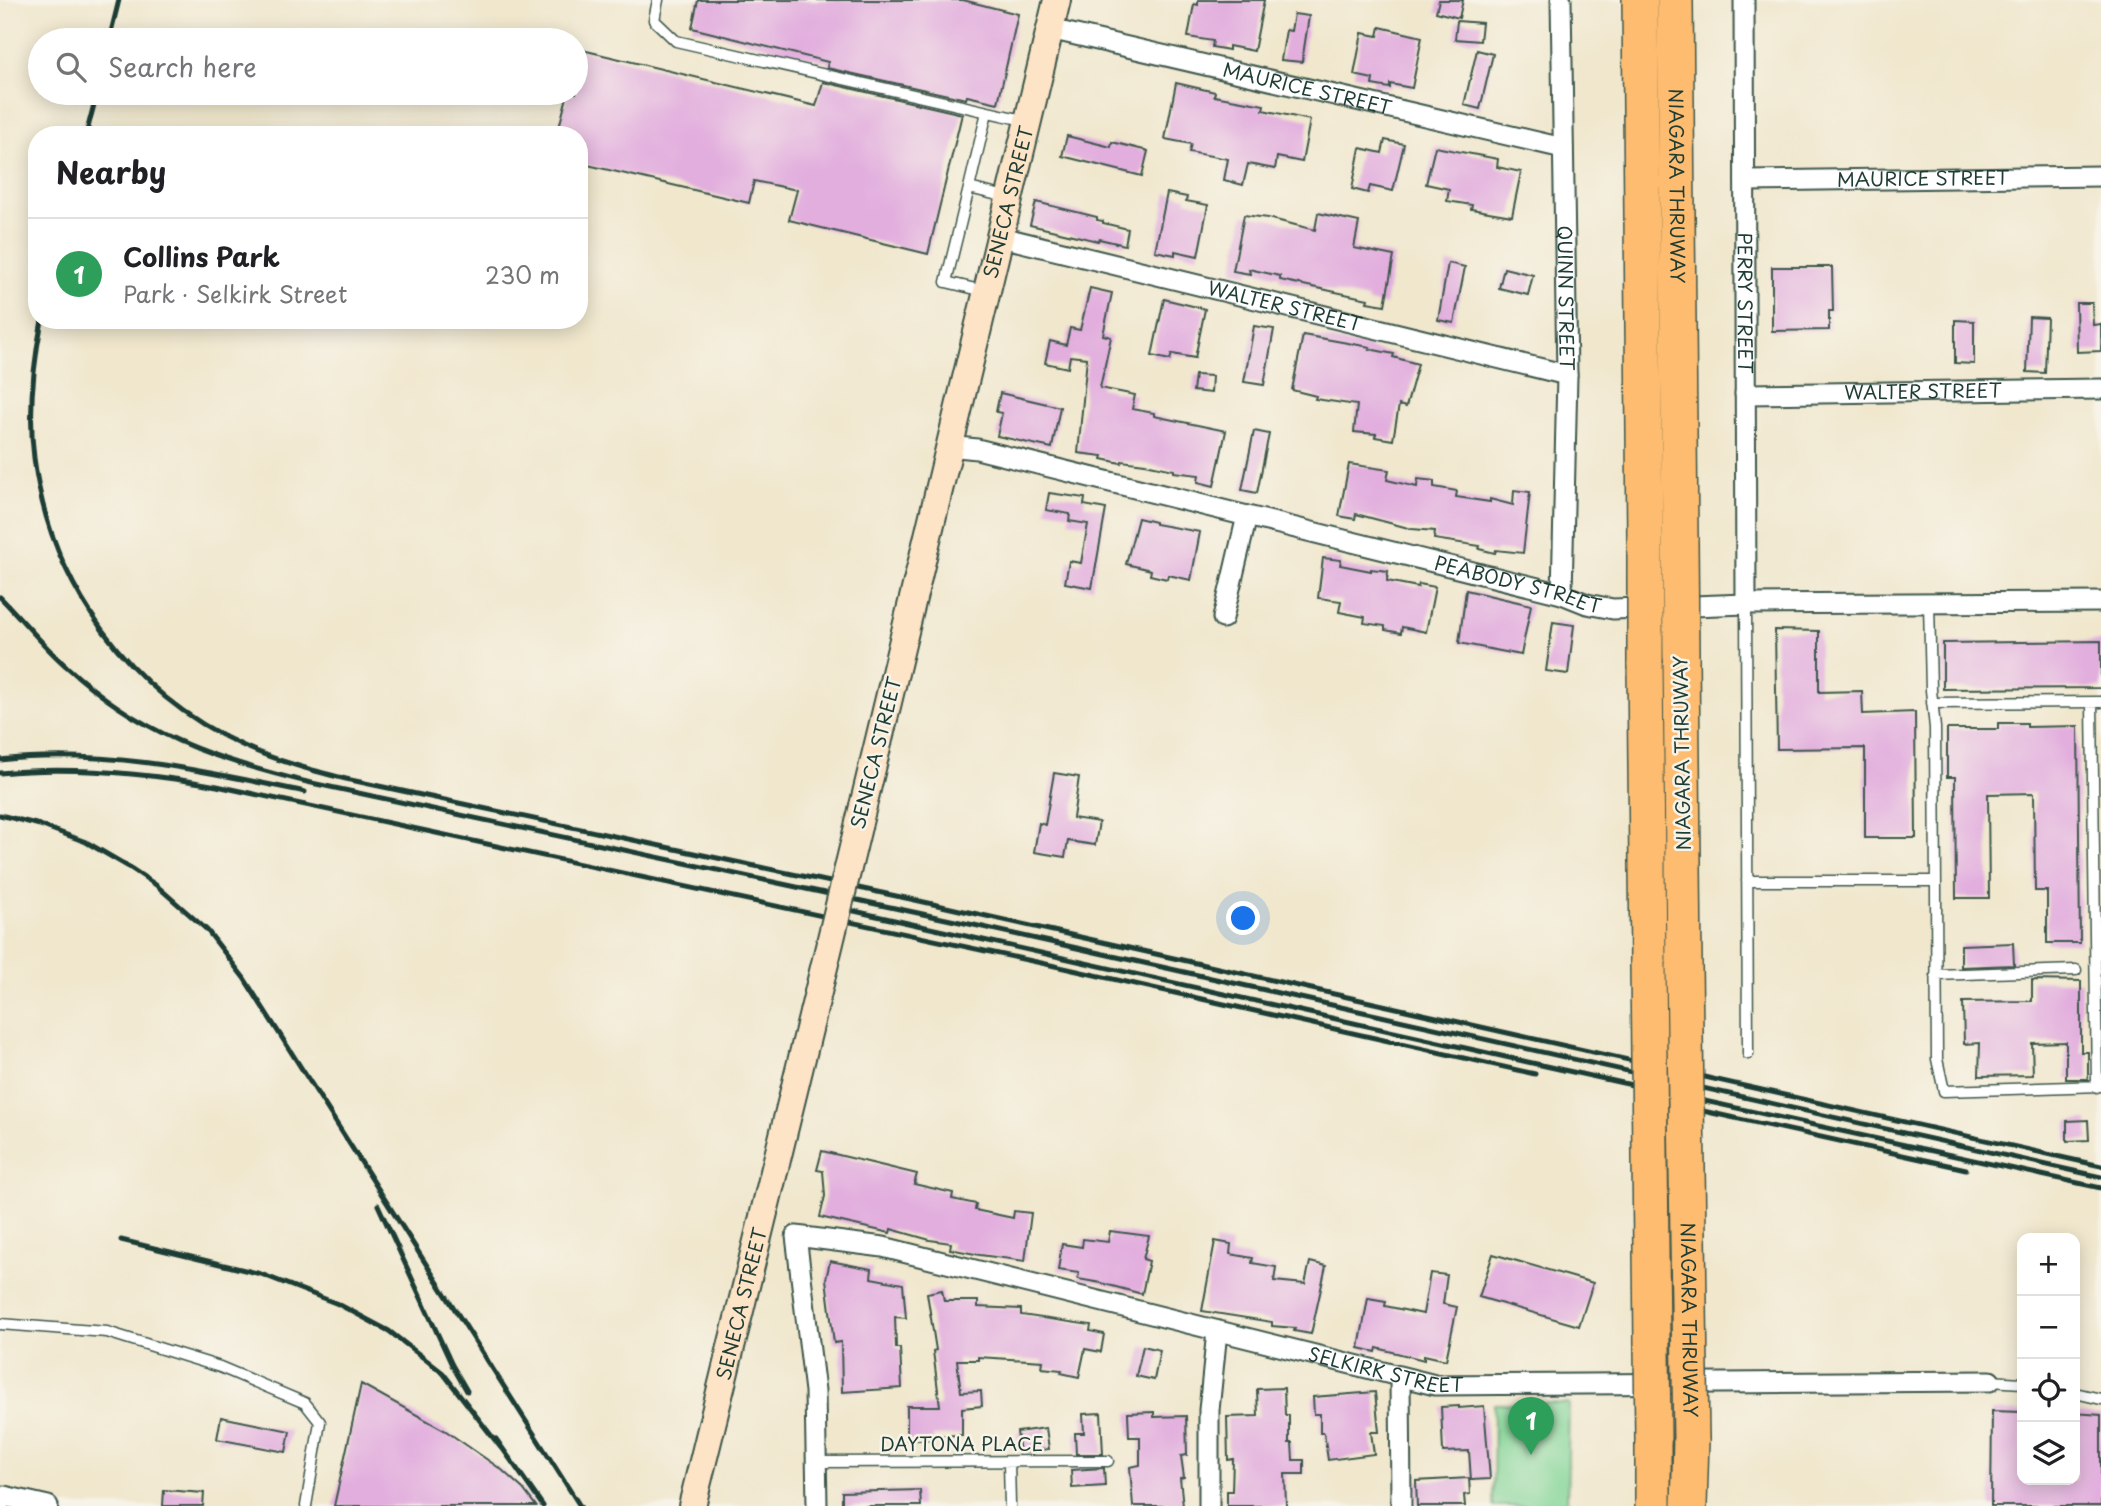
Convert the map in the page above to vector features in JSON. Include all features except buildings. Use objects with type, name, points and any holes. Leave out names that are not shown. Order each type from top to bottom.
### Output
[{"type":"highway","name":"NIAGARA THRUWAY","points":[[1640,0],[1653,1506]]},
{"type":"highway","name":"NIAGARA THRUWAY","points":[[1675,0],[1689,1506]]},
{"type":"highway","points":[[1690,1449],[1709,1506]]},
{"type":"main road","name":"SENECA STREET","points":[[692,1506],[1058,0]]},
{"type":"street","name":"QUINN STREET","points":[[1561,0],[1567,375],[1562,594]]},
{"type":"street","name":"PERRY STREET","points":[[1744,0],[1746,604]]},
{"type":"street","name":"MAURICE STREET","points":[[1051,29],[1563,148]]},
{"type":"street","name":"MAURICE STREET","points":[[1745,181],[2101,176]]},
{"type":"street","name":"WALTER STREET","points":[[1001,237],[1567,375]]},
{"type":"street","name":"WALTER STREET","points":[[1745,394],[2101,389]]},
{"type":"street","name":"PEABODY STREET","points":[[950,446],[976,449],[1562,594],[1587,604],[1613,608],[1746,604],[2101,603]]},
{"type":"street","points":[[1223,618],[1247,516]]},
{"type":"street","name":"SELKIRK STREET","points":[[817,1462],[815,1391],[796,1236],[883,1247],[1435,1385],[1990,1381]]},
{"type":"street","points":[[1209,1506],[1209,1410],[1217,1331]]},
{"type":"street","points":[[1400,1377],[1401,1506]]},
{"type":"street","points":[[817,1462],[817,1506]]},
{"type":"street","points":[[0,1502],[4,1496],[40,1505]]},
{"type":"lane","points":[[658,0],[654,20],[676,41],[1028,121]]},
{"type":"lane","points":[[987,112],[946,282],[988,292]]},
{"type":"lane","points":[[969,188],[1010,198]]},
{"type":"lane","points":[[1929,603],[1932,703],[1935,728],[1937,1059],[1944,1091],[2099,1086],[2097,702],[1932,703]]},
{"type":"lane","points":[[1746,604],[1748,1054]]},
{"type":"lane","points":[[1746,881],[1936,881]]},
{"type":"lane","points":[[1936,975],[2076,970]]},
{"type":"lane","points":[[0,1324],[107,1332],[220,1367],[305,1403],[320,1422],[306,1506]]},
{"type":"lane","points":[[1990,1381],[2017,1383]]},
{"type":"lane","points":[[2080,1395],[2101,1399]]},
{"type":"lane","name":"DAYTONA PLACE","points":[[817,1462],[1108,1461]]},
{"type":"lane","points":[[1009,1462],[1010,1506]]},
{"type":"green space","points":[[1569,1403],[1567,1506],[1493,1506],[1494,1404]]},
{"type":"railway","points":[[112,28],[119,0]]},
{"type":"railway","points":[[88,126],[94,105]]},
{"type":"railway","points":[[40,329],[32,389],[34,458],[43,504],[57,548],[77,590],[102,629],[131,665],[165,697],[203,724],[256,751],[346,779],[915,900],[2101,1166]]},
{"type":"railway","points":[[0,597],[57,658],[122,710],[179,741],[272,773],[974,925],[2101,1177]]},
{"type":"railway","points":[[0,760],[39,757],[115,759],[192,769],[305,792]]},
{"type":"railway","points":[[0,773],[55,770],[109,772],[217,786],[1046,964],[1535,1074]]},
{"type":"railway","points":[[0,815],[40,825],[86,842],[156,885],[207,930],[244,978],[580,1506]]},
{"type":"railway","points":[[832,906],[2101,1188]]},
{"type":"railway","points":[[1703,1111],[1966,1169]]},
{"type":"railway","points":[[378,1205],[452,1365],[467,1391]]},
{"type":"railway","points":[[121,1240],[261,1274],[338,1304],[389,1331],[443,1373],[501,1448]]},
{"type":"railway","points":[[496,1439],[543,1506]]},
{"type":"place","name":"Collins Park","points":[[1531,1455]]}]
